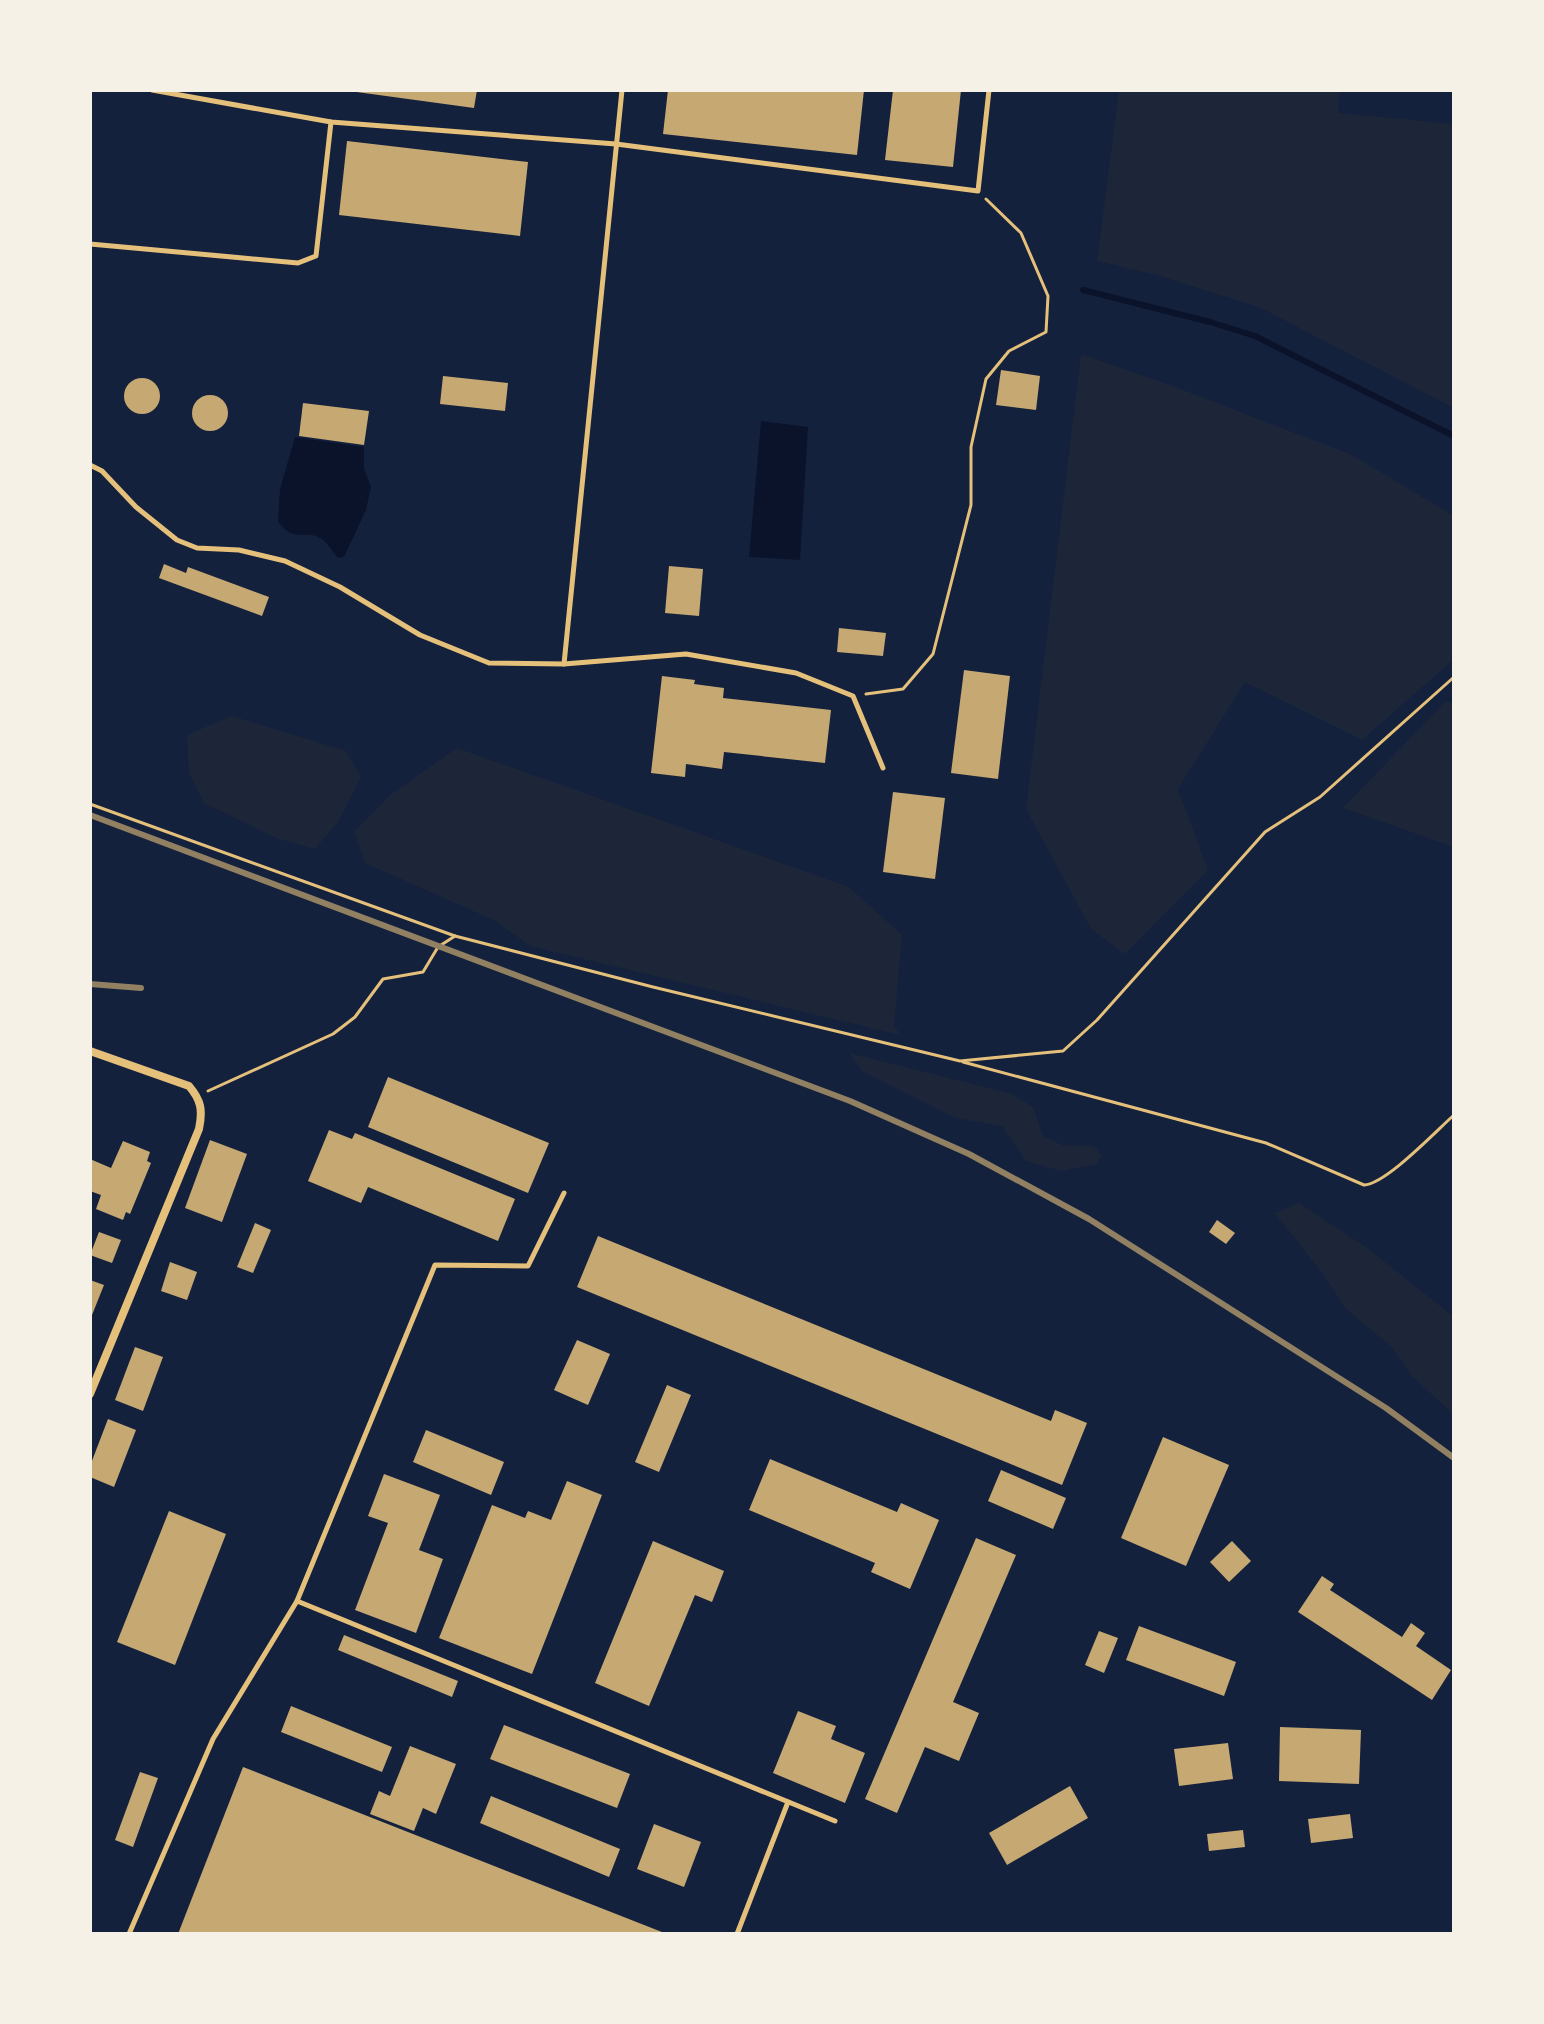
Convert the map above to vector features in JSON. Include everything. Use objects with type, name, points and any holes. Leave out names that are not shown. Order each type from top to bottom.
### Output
[{"type":"street","points":[[90,1051],[189,1086],[198,1096],[203,1112],[199,1129],[90,1394]]},
{"type":"lane","points":[[152,90],[331,122],[616,144],[978,191],[989,90]]},
{"type":"lane","points":[[564,664],[622,90]]},
{"type":"lane","points":[[90,244],[298,263],[316,256],[331,122]]},
{"type":"lane","points":[[90,465],[102,471],[136,507],[177,540],[197,548],[239,550],[285,561],[340,587],[420,635],[489,663],[564,664],[686,654],[796,673],[853,696],[883,768]]},
{"type":"lane","points":[[129,1934],[213,1739],[297,1601],[435,1265],[528,1266],[564,1193]]},
{"type":"lane","points":[[297,1601],[835,1821]]},
{"type":"lane","points":[[737,1934],[788,1802]]},
{"type":"path","points":[[853,696],[903,689],[933,654],[971,505],[971,447],[986,379],[1009,351],[1046,332],[1048,296],[1021,233],[978,191]]},
{"type":"path","points":[[960,1061],[1063,1051],[1097,1020],[1265,832],[1320,797],[1454,677]]},
{"type":"path","points":[[90,804],[455,936],[960,1061],[1266,1143],[1364,1185],[1373,1185],[1407,1159],[1454,1115]]},
{"type":"path","points":[[198,1096],[333,1034],[355,1017],[383,979],[423,972],[438,947],[455,936]]},
{"type":"shaded area","points":[[1119,90],[1340,90],[1338,113],[1454,124],[1454,408],[1261,308],[1157,275],[1097,261]]},
{"type":"shaded area","points":[[1081,354],[1352,455],[1454,516],[1454,659],[1362,740],[1245,682],[1178,789],[1208,870],[1125,954],[1091,929],[1026,809]]},
{"type":"shaded area","points":[[761,421],[808,427],[800,560],[749,557]]},
{"type":"shaded area","points":[[295,437],[364,447],[364,468],[371,487],[366,510],[344,557],[338,558],[320,538],[290,533],[278,522],[280,489]]},
{"type":"shaded area","points":[[1445,702],[1454,703],[1454,847],[1343,808]]},
{"type":"shaded area","points":[[232,716],[346,751],[361,777],[338,822],[315,849],[276,838],[204,803],[189,773],[187,735]]},
{"type":"shaded area","points":[[457,748],[849,887],[902,935],[894,1025],[900,1035],[530,946],[496,921],[365,863],[354,832],[390,795]]},
{"type":"shaded area","points":[[849,1053],[1012,1094],[1033,1107],[1043,1136],[1062,1145],[1094,1146],[1102,1155],[1097,1164],[1061,1171],[1026,1161],[1002,1126],[956,1118],[862,1071]]},
{"type":"shaded area","points":[[1299,1203],[1367,1248],[1454,1317],[1454,1415],[1411,1375],[1392,1347],[1345,1308],[1324,1275],[1275,1213]]},
{"type":"building","points":[[342,90],[477,90],[474,108]]},
{"type":"building","points":[[668,90],[864,90],[857,155],[663,134]]},
{"type":"building","points":[[893,90],[961,90],[953,167],[885,160]]},
{"type":"building","points":[[347,141],[528,162],[520,236],[339,215]]},
{"type":"building","points":[[1001,370],[1040,376],[1036,410],[996,405]]},
{"type":"building","points":[[443,376],[508,383],[505,411],[440,404]]},
{"type":"building","points":[[142,378],[155,383],[160,396],[155,409],[142,414],[129,409],[124,396],[129,383]]},
{"type":"building","points":[[210,395],[223,400],[228,413],[223,426],[210,431],[197,426],[192,413],[197,400]]},
{"type":"building","points":[[303,403],[369,411],[364,445],[299,436]]},
{"type":"building","points":[[164,564],[186,573],[188,567],[269,597],[262,616],[159,578]]},
{"type":"building","points":[[669,566],[703,569],[699,616],[665,613]]},
{"type":"building","points":[[839,628],[886,633],[883,656],[837,652]]},
{"type":"building","points":[[964,670],[1010,676],[998,779],[951,773]]},
{"type":"building","points":[[662,676],[724,688],[723,698],[831,710],[825,763],[724,752],[722,769],[686,764],[685,777],[651,773]]},
{"type":"building","points":[[893,792],[945,798],[935,879],[883,872]]},
{"type":"building","points":[[388,1077],[549,1143],[528,1193],[368,1127]]},
{"type":"building","points":[[329,1130],[352,1139],[355,1133],[515,1199],[498,1241],[368,1187],[361,1203],[308,1181]]},
{"type":"building","points":[[210,1140],[247,1154],[222,1222],[185,1208]]},
{"type":"building","points":[[123,1141],[150,1152],[147,1161],[151,1163],[130,1214],[126,1212],[123,1220],[96,1209],[101,1195],[90,1191],[90,1159],[111,1168]]},
{"type":"building","points":[[1217,1220],[1235,1233],[1226,1244],[1209,1232]]},
{"type":"building","points":[[255,1223],[271,1230],[253,1273],[237,1267]]},
{"type":"building","points":[[99,1232],[121,1240],[112,1263],[90,1255]]},
{"type":"building","points":[[598,1236],[1051,1421],[1055,1410],[1087,1423],[1062,1485],[577,1287]]},
{"type":"building","points":[[170,1262],[197,1272],[187,1300],[161,1291]]},
{"type":"building","points":[[90,1280],[104,1285],[90,1320]]},
{"type":"building","points":[[577,1340],[610,1354],[588,1405],[554,1390]]},
{"type":"building","points":[[135,1347],[163,1357],[143,1411],[115,1400]]},
{"type":"building","points":[[667,1385],[691,1395],[659,1472],[635,1462]]},
{"type":"building","points":[[108,1419],[136,1430],[114,1487],[90,1477],[90,1466]]},
{"type":"building","points":[[426,1430],[504,1462],[491,1495],[413,1462]]},
{"type":"building","points":[[1163,1437],[1229,1465],[1186,1566],[1121,1538]]},
{"type":"building","points":[[770,1459],[897,1512],[901,1503],[939,1520],[910,1589],[871,1572],[875,1563],[749,1510]]},
{"type":"building","points":[[1001,1470],[1066,1498],[1053,1529],[988,1501]]},
{"type":"building","points":[[384,1474],[440,1495],[419,1550],[443,1559],[416,1633],[355,1610],[388,1523],[368,1516]]},
{"type":"building","points":[[567,1481],[602,1495],[532,1674],[439,1638],[492,1505],[525,1518],[528,1511],[551,1520]]},
{"type":"building","points":[[169,1511],[226,1534],[175,1665],[117,1642]]},
{"type":"building","points":[[976,1538],[1016,1555],[953,1702],[979,1713],[959,1761],[925,1747],[897,1813],[865,1799]]},
{"type":"building","points":[[653,1541],[724,1571],[712,1602],[695,1595],[649,1706],[595,1683]]},
{"type":"building","points":[[1232,1541],[1251,1561],[1229,1582],[1210,1562]]},
{"type":"building","points":[[1322,1576],[1334,1584],[1330,1590],[1402,1637],[1411,1623],[1425,1633],[1416,1646],[1451,1670],[1432,1700],[1298,1612]]},
{"type":"building","points":[[1139,1626],[1236,1662],[1224,1696],[1126,1660]]},
{"type":"building","points":[[1099,1631],[1118,1638],[1104,1673],[1085,1665]]},
{"type":"building","points":[[344,1635],[458,1681],[452,1697],[338,1650]]},
{"type":"building","points":[[291,1706],[392,1747],[382,1772],[281,1732]]},
{"type":"building","points":[[798,1711],[836,1726],[831,1739],[865,1753],[845,1803],[773,1773]]},
{"type":"building","points":[[504,1725],[630,1774],[617,1808],[490,1759]]},
{"type":"building","points":[[1280,1727],[1361,1730],[1359,1784],[1279,1781]]},
{"type":"building","points":[[1228,1743],[1233,1779],[1179,1786],[1174,1749]]},
{"type":"building","points":[[410,1746],[456,1764],[436,1814],[423,1808],[414,1831],[370,1814],[379,1791],[390,1796]]},
{"type":"building","points":[[243,1767],[667,1934],[178,1934]]},
{"type":"building","points":[[140,1772],[158,1778],[133,1847],[115,1840]]},
{"type":"building","points":[[1070,1786],[1088,1818],[1007,1865],[989,1833]]},
{"type":"building","points":[[491,1796],[620,1849],[609,1877],[480,1823]]},
{"type":"building","points":[[1350,1814],[1353,1838],[1311,1843],[1308,1819]]},
{"type":"building","points":[[654,1824],[701,1842],[684,1887],[637,1869]]},
{"type":"building","points":[[1243,1830],[1245,1847],[1209,1851],[1207,1834]]},
{"type":"waterway","points":[[1083,290],[1255,336],[1454,436]]},
{"type":"railway","points":[[90,815],[850,1101],[969,1154],[1089,1219],[1386,1408],[1454,1458]]},
{"type":"railway","points":[[90,984],[141,988]]}]
